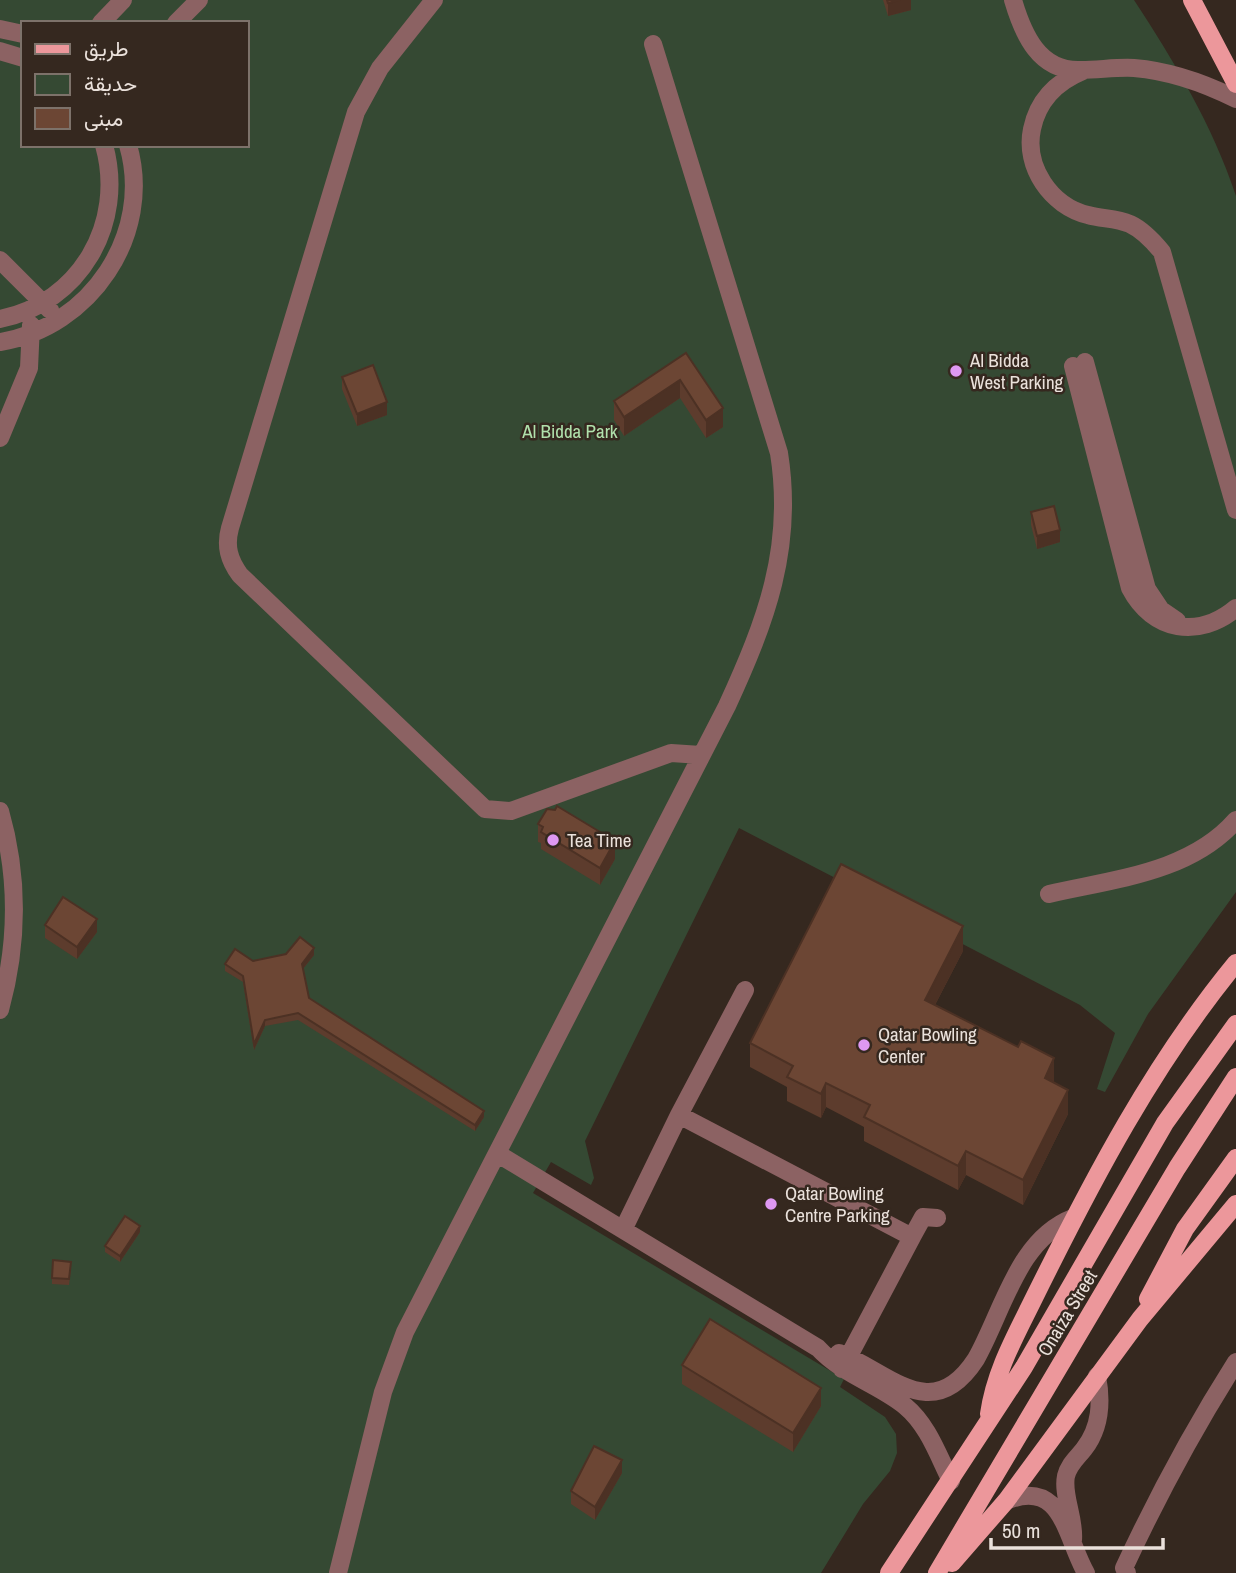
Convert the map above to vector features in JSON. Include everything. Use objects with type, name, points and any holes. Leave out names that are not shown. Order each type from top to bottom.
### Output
[{"type":"main road","points":[[1192,0],[1236,84]]},
{"type":"main road","name":"Onaiza Street","points":[[987,1425],[993,1389],[1005,1355],[1073,1218],[1148,1086],[1183,1032],[1236,963]]},
{"type":"main road","name":"Onaiza Street","points":[[889,1573],[987,1425],[1166,1123],[1236,1024]]},
{"type":"main road","name":"Onaiza Street","points":[[940,1573],[1177,1168],[1236,1077]]},
{"type":"main road","points":[[1140,1318],[1185,1229],[1236,1158]]},
{"type":"main road","name":"Onaiza Street","points":[[940,1573],[1006,1500],[1140,1318],[1236,1204]]},
{"type":"street","points":[[103,21],[124,0]]},
{"type":"street","points":[[178,21],[199,0]]},
{"type":"street","points":[[435,0],[380,68],[356,112],[227,538],[230,558],[240,575],[485,809],[511,811],[671,753],[701,755]]},
{"type":"street","points":[[1013,0],[1022,32],[1034,49],[1056,65],[1083,71]]},
{"type":"street","points":[[0,29],[21,34]]},
{"type":"street","points":[[338,1573],[392,1362],[744,669],[772,594],[783,538],[783,481],[772,425],[653,44]]},
{"type":"street","points":[[0,51],[21,57]]},
{"type":"street","points":[[1236,99],[1196,81],[1155,71],[1097,67],[1058,84],[1040,107],[1031,134],[1034,163],[1047,189],[1066,206],[1090,216],[1130,224],[1148,236],[1162,252],[1236,510]]},
{"type":"street","points":[[0,319],[36,307],[75,278],[97,245],[104,226],[110,187],[104,147]]},
{"type":"street","points":[[0,342],[33,334],[60,319],[78,307],[99,284],[125,237],[133,195],[128,147]]},
{"type":"street","points":[[0,260],[36,307],[60,319]]},
{"type":"street","points":[[0,438],[29,368],[36,307]]},
{"type":"street","points":[[1079,364],[1130,588],[1151,616],[1171,626],[1194,629],[1217,621],[1236,608]]},
{"type":"street","points":[[0,811],[11,864],[14,917],[8,980],[0,1010]]},
{"type":"street","points":[[1049,894],[1175,862],[1215,840],[1236,820]]},
{"type":"street","points":[[623,1230],[679,1115],[745,990]]},
{"type":"street","points":[[679,1115],[912,1237]]},
{"type":"street","points":[[498,1154],[818,1348],[907,1390],[926,1392],[950,1385],[969,1369],[1037,1242],[1059,1223],[1073,1218]]},
{"type":"street","points":[[846,1363],[923,1217],[928,1215],[937,1218]]},
{"type":"street","points":[[1122,1571],[1183,1450],[1236,1362]]},
{"type":"street","points":[[846,1363],[913,1413],[928,1434],[951,1481]]},
{"type":"street","points":[[1073,1540],[1073,1519],[1065,1480],[1071,1464],[1085,1447],[1097,1422],[1100,1392],[1097,1376]]},
{"type":"street","points":[[1006,1500],[1027,1495],[1048,1502],[1063,1518],[1086,1573]]},
{"type":"green space","name":"Al Bidda Park","points":[[0,0],[1134,0],[1204,119],[1236,196],[1236,892],[1148,1014],[1105,1092],[1097,1089],[1115,1033],[1080,1005],[739,828],[585,1141],[594,1178],[591,1185],[551,1162],[533,1193],[844,1379],[840,1387],[885,1417],[896,1434],[897,1453],[890,1471],[863,1504],[821,1573],[0,1573]]},
{"type":"building","points":[[686,353],[723,408],[706,420],[680,380],[624,417],[614,401]]},
{"type":"building","points":[[373,365],[387,402],[357,414],[342,377]]},
{"type":"building","points":[[1054,506],[1060,530],[1037,536],[1031,512]]},
{"type":"building","points":[[557,806],[615,841],[600,868],[541,832],[543,827],[538,824],[547,809],[555,810]]},
{"type":"building","name":"Qatar Bowling Center","points":[[841,864],[963,926],[925,1000],[1018,1047],[1021,1041],[1054,1058],[1045,1078],[1068,1090],[1023,1180],[966,1151],[958,1166],[864,1117],[870,1105],[826,1083],[821,1094],[787,1077],[793,1066],[750,1043]]},
{"type":"building","points":[[63,897],[97,919],[77,947],[45,925]]},
{"type":"building","points":[[300,937],[314,948],[302,964],[309,998],[484,1111],[475,1125],[298,1013],[265,1020],[254,1044],[243,976],[225,964],[235,949],[253,961],[286,954]]},
{"type":"building","points":[[125,1216],[140,1226],[120,1256],[105,1246]]},
{"type":"building","points":[[53,1260],[71,1262],[69,1279],[52,1278]]},
{"type":"building","points":[[710,1319],[821,1388],[793,1433],[682,1365]]},
{"type":"building","points":[[594,1446],[622,1460],[595,1507],[571,1491]]},
{"type":"place","name":"Al Bidda West Parking","points":[[956,371]]},
{"type":"place","name":"Tea Time","points":[[553,840]]},
{"type":"place","name":"Qatar Bowling Center","points":[[864,1045]]},
{"type":"place","name":"Qatar Bowling Centre Parking","points":[[771,1204]]}]
